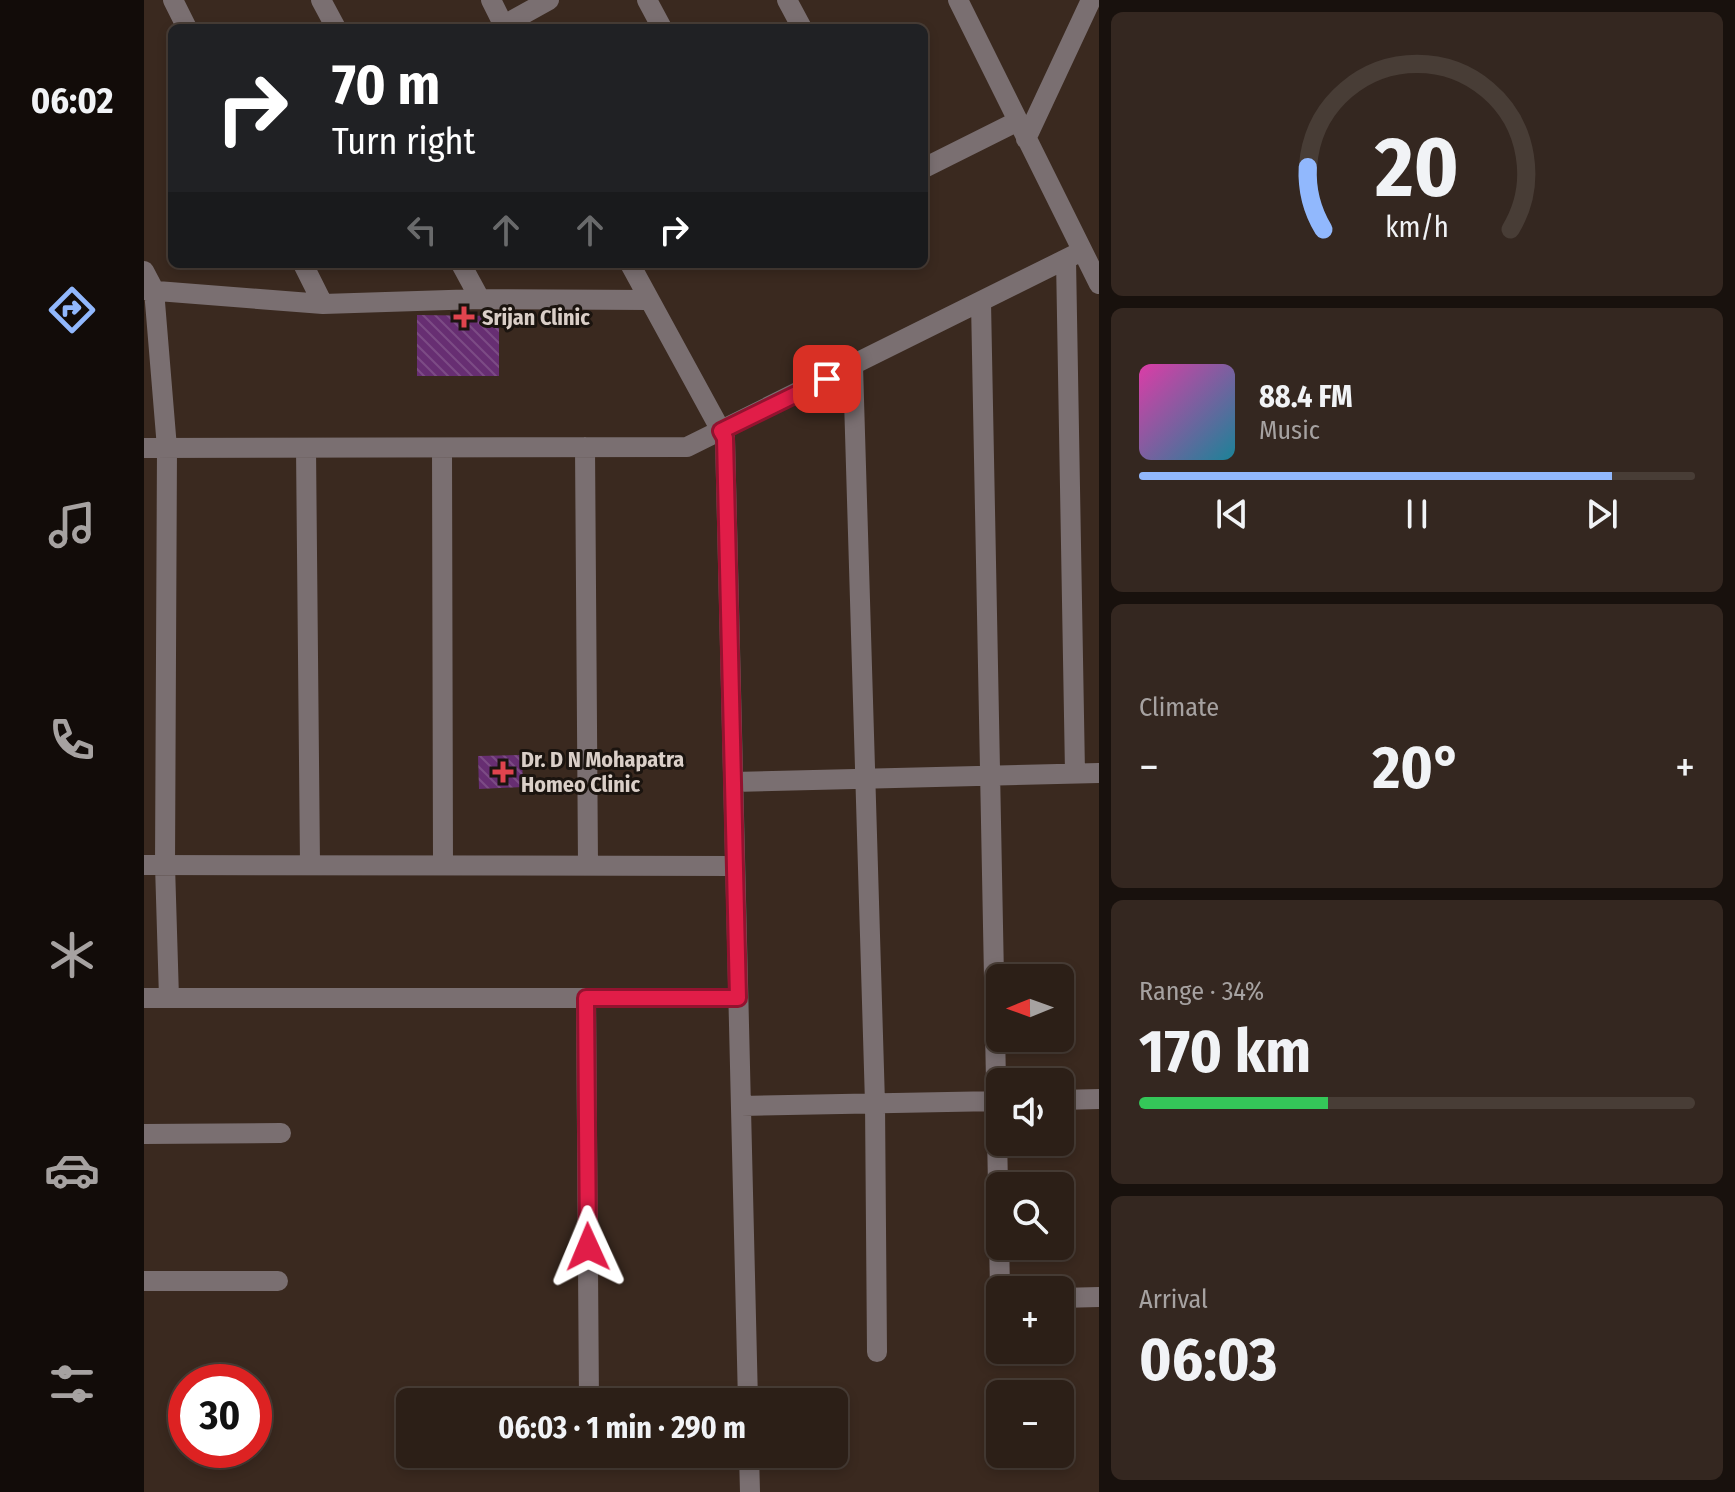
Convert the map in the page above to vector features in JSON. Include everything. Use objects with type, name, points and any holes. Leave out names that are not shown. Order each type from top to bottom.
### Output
[{"type":"street","points":[[173,0],[185,24]]},
{"type":"street","points":[[321,0],[334,24]]},
{"type":"street","points":[[491,0],[503,24]]},
{"type":"street","points":[[507,24],[549,0]]},
{"type":"street","points":[[647,0],[660,24]]},
{"type":"street","points":[[787,0],[800,24]]},
{"type":"street","points":[[958,0],[1022,130],[1074,255],[1099,284]]},
{"type":"street","points":[[928,166],[1022,130],[1091,0]]},
{"type":"street","points":[[144,448],[687,447],[1074,255]]},
{"type":"street","points":[[1074,255],[1075,773]]},
{"type":"street","points":[[305,268],[323,304]]},
{"type":"street","points":[[463,268],[480,299]]},
{"type":"street","points":[[632,268],[725,438],[748,1388]]},
{"type":"street","points":[[144,271],[149,290],[167,448],[154,865],[169,998]]},
{"type":"street","points":[[149,290],[323,304],[480,299],[649,300]]},
{"type":"street","points":[[981,302],[997,1068]]},
{"type":"street","points":[[853,366],[875,1103],[877,1352]]},
{"type":"street","points":[[585,447],[588,865]]},
{"type":"street","points":[[306,448],[310,865]]},
{"type":"street","points":[[442,448],[443,865]]},
{"type":"street","points":[[733,782],[1099,773]]},
{"type":"street","points":[[154,865],[735,866]]},
{"type":"street","points":[[144,998],[738,998]]},
{"type":"street","points":[[586,998],[589,1388]]},
{"type":"street","points":[[1074,1100],[1099,1099]]},
{"type":"street","points":[[741,1106],[986,1101]]},
{"type":"street","points":[[144,1134],[281,1133]]},
{"type":"street","points":[[999,1156],[1000,1276]]},
{"type":"street","points":[[144,1281],[278,1281]]},
{"type":"street","points":[[1074,1298],[1099,1297]]},
{"type":"street","points":[[749,1468],[750,1492]]},
{"type":"building","points":[[417,315],[499,316],[499,376],[417,376]]},
{"type":"building","points":[[522,755],[523,787],[479,789],[478,756]]},
{"type":"place","name":"Srijan Clinic","points":[[464,317]]},
{"type":"place","name":"Dr. D N Mohapatra Homeo Clinic","points":[[503,772]]},
{"type":"route","points":[[588,1247],[586,998],[738,998],[725,438],[721,431],[827,379]]}]
